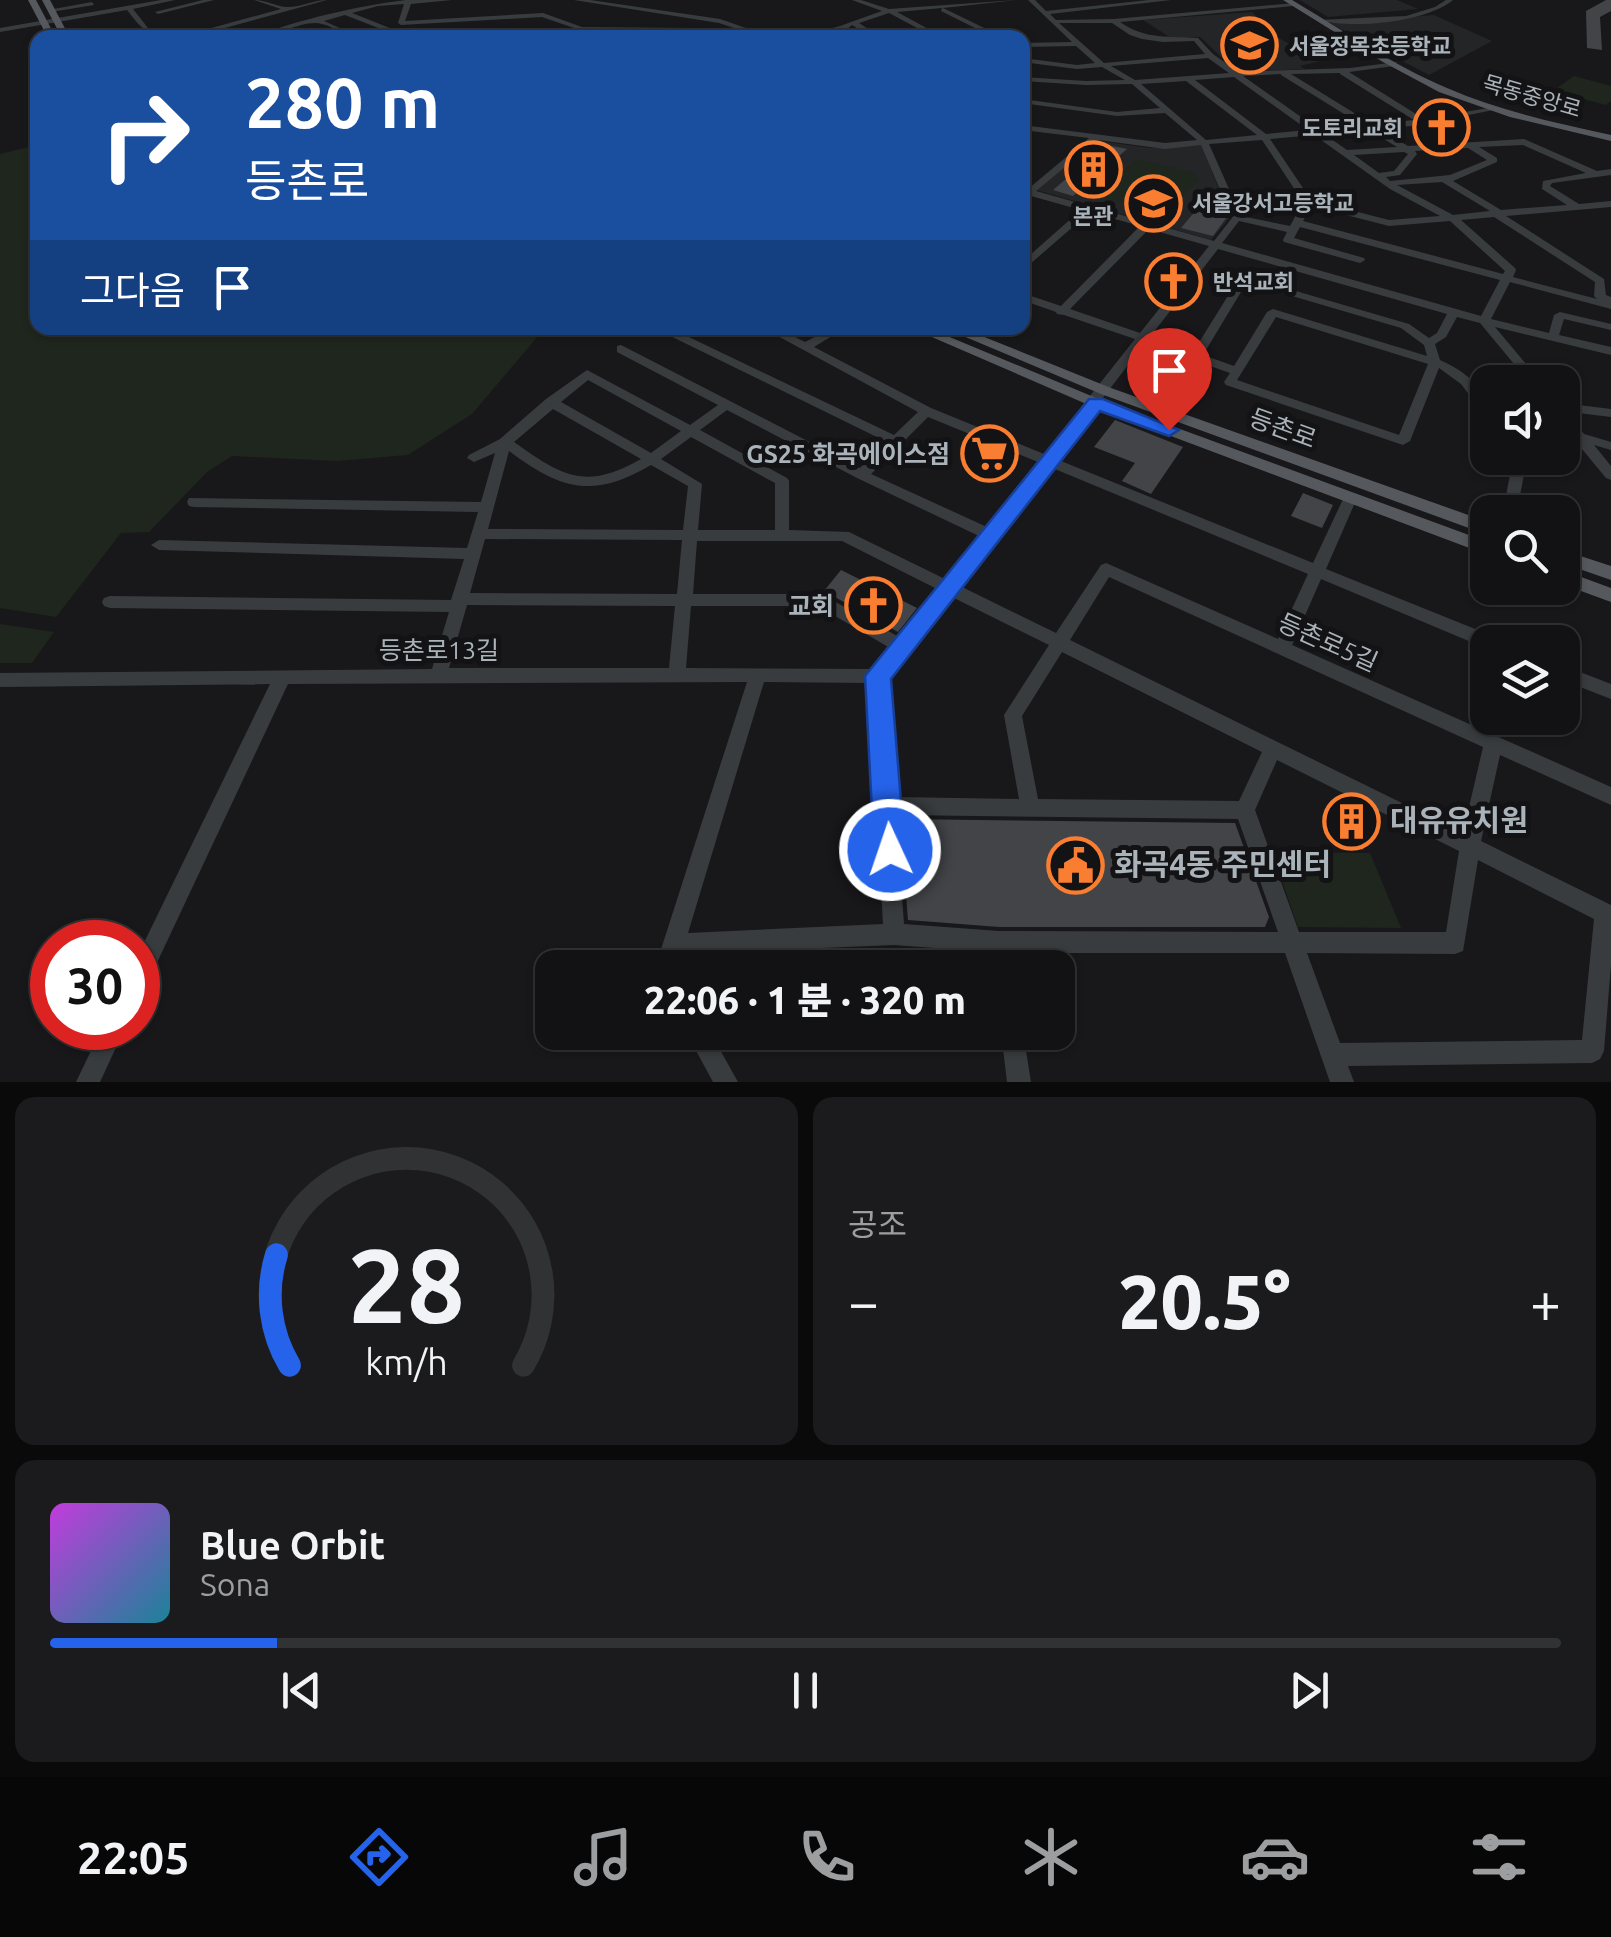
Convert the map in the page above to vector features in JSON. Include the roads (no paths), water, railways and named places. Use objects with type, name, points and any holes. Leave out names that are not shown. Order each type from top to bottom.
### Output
[{"type":"main road","points":[[32,0],[48,30]]},
{"type":"main road","points":[[46,0],[62,30]]},
{"type":"main road","name":"목동중앙로","points":[[1290,2],[1394,64],[1494,109],[1611,138]]},
{"type":"main road","name":"등촌로","points":[[937,335],[1470,542]]},
{"type":"main road","name":"등촌로","points":[[966,335],[1101,397],[1162,412],[1470,523]]},
{"type":"main road","points":[[1580,562],[1611,573]]},
{"type":"main road","points":[[1580,583],[1611,594]]},
{"type":"street","points":[[51,10],[116,0]]},
{"type":"street","points":[[132,12],[172,0]]},
{"type":"street","points":[[0,30],[212,0]]},
{"type":"street","points":[[257,0],[341,30]]},
{"type":"street","points":[[281,30],[377,2],[444,0],[434,30]]},
{"type":"street","points":[[540,30],[541,0]]},
{"type":"street","points":[[577,0],[720,21],[748,30]]},
{"type":"street","points":[[855,0],[889,11],[926,30]]},
{"type":"street","points":[[915,0],[971,19],[989,30]]},
{"type":"street","points":[[831,30],[889,11],[1014,0]]},
{"type":"street","points":[[1031,0],[1102,65],[1132,81],[1204,142],[1237,218]]},
{"type":"street","points":[[1048,12],[1168,0]]},
{"type":"street","points":[[1058,21],[1114,21],[1252,9],[1236,0]]},
{"type":"street","points":[[1321,20],[1408,16],[1435,10],[1450,0]]},
{"type":"street","points":[[208,30],[317,1],[390,30]]},
{"type":"street","points":[[400,23],[409,1]]},
{"type":"street","points":[[377,2],[388,23],[543,15],[575,30]]},
{"type":"street","points":[[1140,2],[1170,16]]},
{"type":"street","points":[[1248,6],[1290,2]]},
{"type":"street","points":[[630,30],[670,6]]},
{"type":"street","points":[[132,12],[148,30]]},
{"type":"street","points":[[699,30],[720,21]]},
{"type":"street","points":[[1114,21],[1138,38],[1196,39],[1235,75],[1377,176],[1454,219],[1510,270],[1510,279],[1484,321]]},
{"type":"street","points":[[853,23],[865,30]]},
{"type":"street","points":[[839,30],[842,27]]},
{"type":"street","points":[[1030,45],[1081,44]]},
{"type":"street","points":[[1030,61],[1077,67],[1210,56]]},
{"type":"street","points":[[1030,80],[1076,86],[1281,71],[1342,72],[1394,64]]},
{"type":"street","points":[[1281,71],[1413,154],[1397,172],[1377,176]]},
{"type":"street","points":[[1342,72],[1437,131]]},
{"type":"street","points":[[1187,78],[1265,136],[1308,202],[1389,223],[1611,207]]},
{"type":"street","points":[[1030,100],[1117,114],[1167,110]]},
{"type":"street","points":[[1030,127],[1156,146],[1424,122],[1494,109]]},
{"type":"street","points":[[1030,189],[1096,137]]},
{"type":"street","points":[[1345,153],[1524,142],[1596,174]]},
{"type":"street","points":[[1388,183],[1444,179],[1494,160],[1468,144]]},
{"type":"street","points":[[1578,207],[1546,187],[1548,181],[1611,172]]},
{"type":"street","points":[[1444,179],[1600,281],[1600,296],[1611,304]]},
{"type":"street","points":[[1030,194],[1484,321],[1611,351]]},
{"type":"street","points":[[1308,202],[1288,240],[1360,260]]},
{"type":"street","points":[[1030,261],[1088,208]]},
{"type":"street","points":[[1237,218],[1374,242],[1611,304]]},
{"type":"street","points":[[894,934],[878,676],[1101,397],[1237,218]]},
{"type":"street","points":[[1344,281],[1389,223]]},
{"type":"street","points":[[1061,312],[1146,225]]},
{"type":"street","points":[[1162,412],[1240,285],[1255,282],[1405,326],[1429,342],[1435,362],[1403,442],[1230,382],[1273,312],[1435,362],[1464,376],[1470,384]]},
{"type":"street","points":[[1030,299],[1237,371]]},
{"type":"street","points":[[1429,342],[1442,335],[1453,312]]},
{"type":"street","points":[[1553,337],[1556,318],[1563,315],[1611,327]]},
{"type":"street","points":[[1484,321],[1521,365]]},
{"type":"street","points":[[676,335],[896,441]]},
{"type":"street","points":[[783,335],[926,411],[1470,634]]},
{"type":"street","points":[[806,347],[827,335]]},
{"type":"street","points":[[622,350],[862,475],[991,536]]},
{"type":"street","points":[[474,458],[505,442],[587,374],[782,481],[782,534]]},
{"type":"street","points":[[550,402],[695,484],[676,674]]},
{"type":"street","points":[[505,442],[572,482],[616,481],[727,404]]},
{"type":"street","points":[[1580,409],[1611,413]]},
{"type":"street","points":[[862,475],[926,411]]},
{"type":"street","points":[[1580,437],[1611,446]]},
{"type":"street","points":[[1580,437],[1611,476]]},
{"type":"street","points":[[439,675],[505,442]]},
{"type":"street","points":[[1282,648],[1350,498]]},
{"type":"street","points":[[194,502],[486,507]]},
{"type":"street","points":[[477,534],[844,536],[1608,914],[1592,1051],[1333,1055]]},
{"type":"street","points":[[159,545],[472,554]]},
{"type":"street","name":"등촌로5길","points":[[1056,642],[1106,568],[1611,796]]},
{"type":"street","name":"등촌로13길","points":[[110,602],[821,600],[902,647]]},
{"type":"street","points":[[1030,808],[1013,716],[1056,642]]},
{"type":"street","points":[[670,950],[758,675]]},
{"type":"street","points":[[160,932],[284,676]]},
{"type":"street","name":"등촌로13길","points":[[0,680],[878,676]]},
{"type":"street","points":[[1580,679],[1611,692]]},
{"type":"street","points":[[672,944],[894,934],[999,942],[1455,943],[1470,845],[1493,744]]},
{"type":"street","points":[[1274,749],[1245,810],[1342,1082]]},
{"type":"street","points":[[887,806],[1245,810]]},
{"type":"street","points":[[999,942],[1000,950]]},
{"type":"street","points":[[88,1082],[103,1050]]},
{"type":"street","points":[[707,1050],[726,1082]]},
{"type":"street","points":[[1015,1050],[1020,1082]]},
{"type":"place","name":"서울정목초등학교","points":[[1250,46]]},
{"type":"place","name":"도토리교회","points":[[1442,128]]},
{"type":"place","name":"본관","points":[[1093,169]]},
{"type":"place","name":"서울강서고등학교","points":[[1153,203]]},
{"type":"place","name":"반석교회","points":[[1174,282]]},
{"type":"place","name":"GS25 화곡에이스점","points":[[989,454]]},
{"type":"place","name":"교회","points":[[873,606]]},
{"type":"place","name":"대유유치원","points":[[1351,821]]},
{"type":"place","name":"화곡4동 주민센터","points":[[1075,865]]}]
